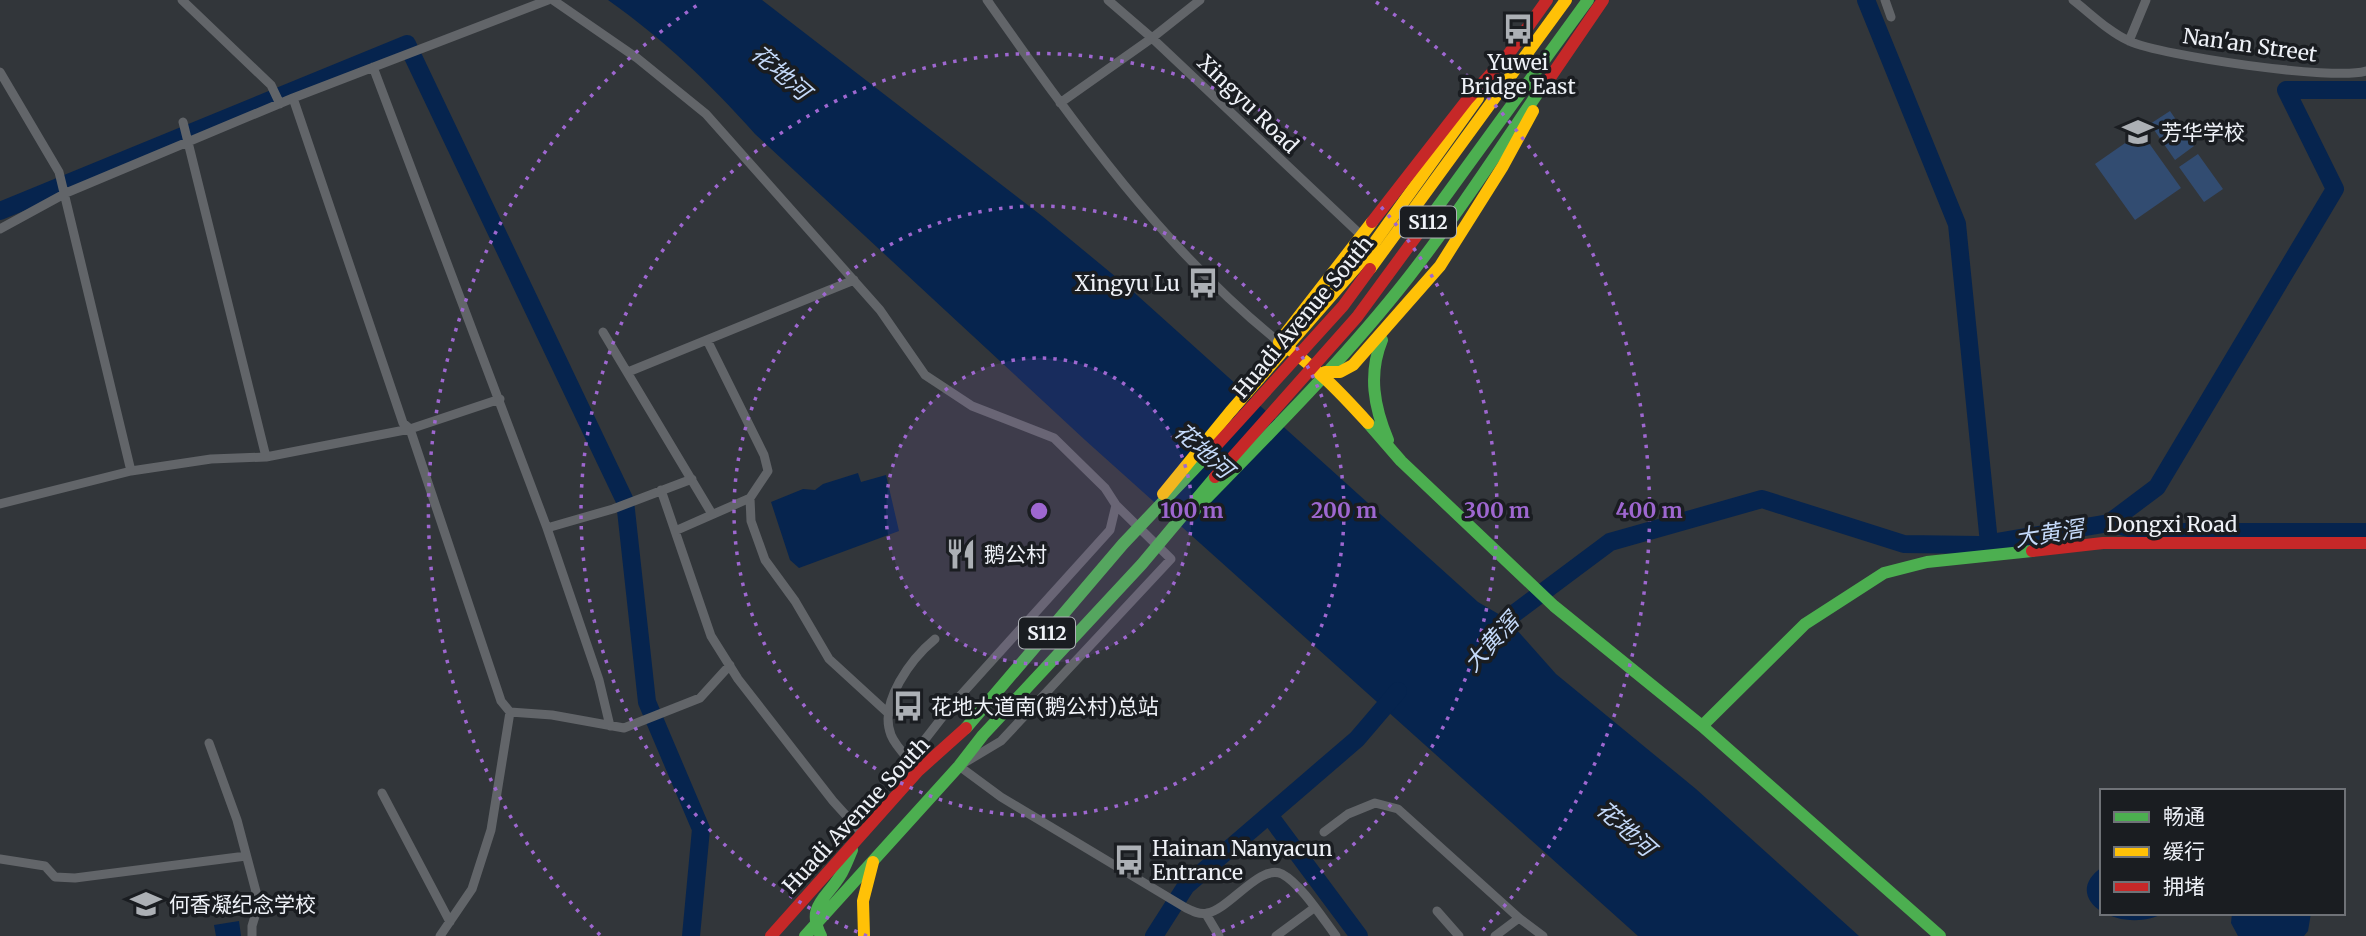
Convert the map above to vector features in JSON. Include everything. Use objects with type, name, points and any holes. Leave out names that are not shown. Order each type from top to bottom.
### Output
[{"type":"main road","name":"Huadi Avenue South","points":[[1279,342],[1467,100],[1508,55],[1548,0]]},
{"type":"main road","name":"Huadi Avenue South","points":[[771,936],[918,771],[971,723],[1123,544],[1240,421],[1363,282],[1566,0]]},
{"type":"main road","name":"Huadi Avenue South","points":[[805,936],[819,930],[875,858],[1142,564],[1253,432],[1377,292],[1588,0]]},
{"type":"main road","points":[[1142,564],[1330,370],[1390,301],[1428,252],[1602,0]]},
{"type":"main road","points":[[1123,544],[1230,412],[1342,286],[1391,222],[1508,55]]},
{"type":"main road","points":[[1318,370],[1331,373],[1347,369],[1440,266],[1523,131],[1546,81]]},
{"type":"main road","points":[[1390,324],[1377,349],[1373,381],[1382,429],[1401,461]]},
{"type":"main road","points":[[1279,342],[1318,370],[1401,461],[1553,606],[1702,726],[1940,936]]},
{"type":"main road","name":"Dongxi Road","points":[[1702,726],[1805,624],[1884,573],[1927,562],[2103,543],[2366,542]]},
{"type":"main road","points":[[859,836],[857,855],[875,858],[863,901],[864,936]]},
{"type":"main road","points":[[819,930],[816,912],[820,901],[840,877],[859,836]]},
{"type":"street","points":[[181,0],[271,85],[280,104]]},
{"type":"street","points":[[0,229],[66,193],[293,98],[550,0],[637,58],[706,114],[880,310],[925,376],[972,406],[1054,438],[1171,559],[1001,741],[959,766],[1001,797],[1201,913],[1219,936]]},
{"type":"street","points":[[987,0],[1110,169],[1152,218],[1228,296],[1279,342]]},
{"type":"street","name":"Xingyu Road","points":[[1108,0],[1152,37],[1362,236]]},
{"type":"street","points":[[1060,103],[1200,0]]},
{"type":"street","points":[[1885,0],[1891,17]]},
{"type":"street","points":[[2073,0],[2129,41],[2146,0]]},
{"type":"street","name":"Nan'an Street","points":[[2129,41],[2162,50],[2259,66],[2339,74],[2366,71]]},
{"type":"street","points":[[373,67],[547,528],[599,680],[610,726]]},
{"type":"street","points":[[0,72],[59,172],[66,193],[131,471]]},
{"type":"street","points":[[293,98],[403,423],[410,429],[501,701],[510,712],[552,715],[624,728],[700,698],[730,665]]},
{"type":"street","points":[[183,122],[267,457]]},
{"type":"street","points":[[628,372],[854,280]]},
{"type":"street","points":[[603,332],[712,514]]},
{"type":"street","points":[[675,531],[750,498],[768,471],[764,455],[707,340]]},
{"type":"street","points":[[0,504],[131,471],[211,460],[267,457],[410,429],[500,399]]},
{"type":"street","points":[[547,528],[613,509],[692,479]]},
{"type":"street","points":[[661,490],[712,636],[730,665],[859,836]]},
{"type":"street","points":[[750,498],[751,521],[765,560],[795,601],[829,659],[889,714]]},
{"type":"street","points":[[909,760],[951,706],[1110,530],[1116,505]]},
{"type":"street","points":[[918,771],[891,736],[889,714],[904,675],[918,654],[935,639]]},
{"type":"street","points":[[440,936],[472,889],[491,830],[510,712]]},
{"type":"street","points":[[209,743],[237,820],[259,903],[252,936]]},
{"type":"street","points":[[382,793],[450,922]]},
{"type":"street","points":[[1324,832],[1348,814],[1375,803],[1398,809],[1543,936]]},
{"type":"street","points":[[0,859],[45,866],[55,877],[75,878],[246,856]]},
{"type":"street","points":[[1201,913],[1217,910],[1271,872],[1280,873],[1293,882],[1336,936]]},
{"type":"street","points":[[1276,936],[1314,908]]},
{"type":"street","points":[[1437,911],[1459,936]]},
{"type":"street","points":[[1495,936],[1520,918]]},
{"type":"shaded area","points":[[2170,111],[2194,146],[2175,160],[2150,124]]},
{"type":"shaded area","points":[[2141,132],[2181,188],[2135,220],[2095,164]]},
{"type":"shaded area","points":[[2198,154],[2223,189],[2204,202],[2179,167]]},
{"type":"water","name":"花地河","points":[[608,0],[762,0],[1042,216],[1128,287],[1478,602],[1507,619],[1556,674],[1696,789],[1859,936],[1638,936],[1085,440],[755,134],[685,62]]},
{"type":"water","points":[[858,473],[861,482],[886,475],[899,531],[799,568],[790,560],[771,502],[803,489],[815,490],[823,484]]},
{"type":"water","points":[[2100,869],[2100,909],[2091,902],[2087,891],[2090,879]]},
{"type":"water","points":[[2110,915],[2158,915],[2130,920]]},
{"type":"water","points":[[2232,915],[2311,915],[2308,931],[2304,936],[2238,936],[2231,923]]},
{"type":"water","points":[[239,921],[241,936],[216,936],[214,925]]},
{"type":"waterway","points":[[1866,0],[1957,224],[1989,543]]},
{"type":"waterway","points":[[0,211],[407,44],[625,501],[647,702],[701,829],[691,936]]},
{"type":"waterway","name":"大黄滘","points":[[1493,635],[1507,619],[1610,542],[1762,499],[1904,544],[1979,545],[2109,523],[2157,487],[2335,189],[2286,90],[2366,90]]},
{"type":"waterway","points":[[2109,523],[2145,532],[2366,532]]},
{"type":"waterway","points":[[1154,936],[1186,886],[1357,739],[1398,691]]},
{"type":"waterway","points":[[1269,815],[1359,936]]},
{"type":"traffic: fast","points":[[1434,212],[1588,0]]},
{"type":"traffic: fast","points":[[1195,510],[1304,397],[1383,309],[1444,230],[1546,81]]},
{"type":"traffic: fast","points":[[1382,340],[1375,365],[1374,390],[1388,440]]},
{"type":"traffic: fast","points":[[1368,423],[1401,461],[1554,606],[1702,726],[1940,936]]},
{"type":"traffic: fast","points":[[966,728],[1123,544],[1215,447]]},
{"type":"traffic: fast","points":[[805,936],[959,766],[983,735],[1142,564],[1215,477]]},
{"type":"traffic: fast","points":[[1702,726],[1805,624],[1884,573],[1927,562],[2032,551]]},
{"type":"traffic: fast","points":[[821,936],[817,926],[817,910],[840,876],[852,850]]},
{"type":"traffic: slow","points":[[1370,269],[1566,0]]},
{"type":"traffic: slow","points":[[1163,494],[1230,412],[1359,264],[1478,98]]},
{"type":"traffic: slow","points":[[1325,372],[1340,372],[1353,365],[1440,266],[1503,166],[1533,111]]},
{"type":"traffic: slow","points":[[1368,423],[1326,379],[1279,342],[1372,222]]},
{"type":"traffic: slow","points":[[864,936],[863,901],[873,862]]},
{"type":"traffic: jam","points":[[1372,222],[1467,100],[1508,55],[1547,0]]},
{"type":"traffic: jam","points":[[1543,88],[1603,0]]},
{"type":"traffic: jam","points":[[1215,477],[1357,317],[1434,212]]},
{"type":"traffic: jam","points":[[1215,447],[1343,306],[1370,269]]},
{"type":"traffic: jam","points":[[2032,551],[2103,543],[2366,543]]},
{"type":"traffic: jam","points":[[771,936],[918,771],[966,728]]},
{"type":"place","name":"Yuwei Bridge East","points":[[1518,29]]},
{"type":"place","name":"芳华学校","points":[[2138,132]]},
{"type":"place","name":"Xingyu Lu","points":[[1203,283]]},
{"type":"place","name":"鹅公村","points":[[961,554]]},
{"type":"place","name":"花地大道南(鹅公村)总站","points":[[908,706]]},
{"type":"place","name":"Hainan Nanyacun Entrance","points":[[1129,860]]},
{"type":"place","name":"何香凝纪念学校","points":[[146,904]]}]
